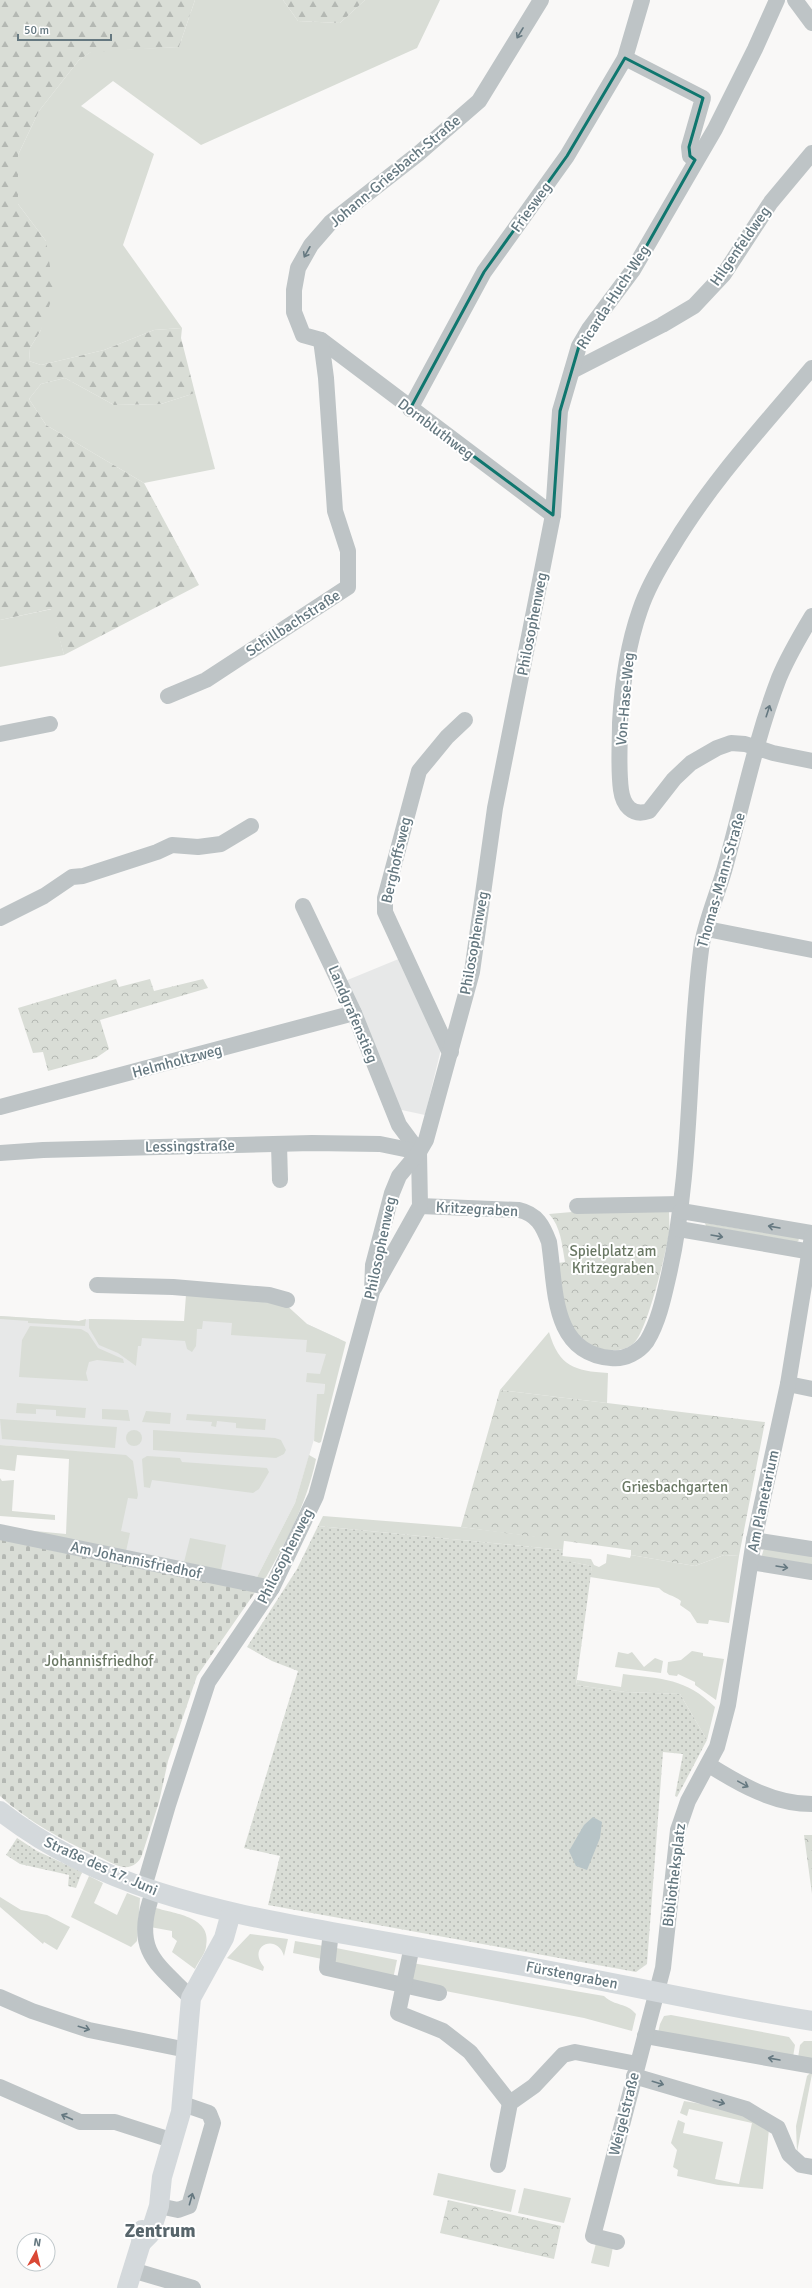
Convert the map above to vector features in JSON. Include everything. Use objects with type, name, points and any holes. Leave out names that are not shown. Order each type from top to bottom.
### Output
[{"type":"main road","name":"Straße des 17. Juni","points":[[0,1811],[33,1834],[65,1853],[147,1894],[231,1913]]},
{"type":"main road","name":"Fürstengraben","points":[[231,1913],[812,2021]]},
{"type":"main road","points":[[141,2243],[150,2234],[159,2206],[162,2177],[174,2141],[183,2104],[191,1998],[224,1938],[231,1913]]},
{"type":"main road","points":[[130,2279],[141,2243],[146,2211],[154,2185],[162,2177]]},
{"type":"street","name":"Johann-Griesbach-Straße","points":[[321,340],[303,335],[294,312],[298,268],[310,244],[331,222],[418,154],[479,101],[541,0]]},
{"type":"street","name":"Friesweg","points":[[410,410],[484,272],[568,156],[625,58],[642,0]]},
{"type":"street","name":"Ricarda-Huch-Weg","points":[[553,515],[560,411],[579,346],[589,329],[633,270],[695,160],[715,129],[749,62],[777,0]]},
{"type":"street","points":[[795,0],[812,23]]},
{"type":"street","points":[[625,58],[703,98],[689,147],[690,156],[695,160]]},
{"type":"street","name":"Hilgenfeldweg","points":[[572,371],[662,325],[694,306],[724,274],[771,202],[812,153]]},
{"type":"street","name":"Dornbluthweg","points":[[321,340],[410,410],[553,515]]},
{"type":"street","name":"Schillbachstraße","points":[[168,696],[206,680],[348,587],[348,551],[335,510],[326,378],[321,340]]},
{"type":"street","name":"Von-Hase-Weg","points":[[757,748],[745,744],[731,743],[718,748],[691,763],[674,779],[649,811],[634,812],[627,807],[623,800],[621,788],[621,706],[628,651],[640,610],[658,570],[688,520],[707,494],[812,368]]},
{"type":"street","name":"Philosophenweg","points":[[191,1998],[152,1957],[147,1946],[145,1931],[147,1894],[168,1805],[208,1682],[272,1588],[316,1496],[372,1292],[373,1265],[392,1193],[399,1176],[419,1152],[428,1133],[472,972],[495,808],[553,515]]},
{"type":"street","name":"Thomas-Mann-Straße","points":[[679,1229],[701,948],[757,748],[780,677],[812,616]]},
{"type":"street","name":"Berghoffsweg","points":[[451,1052],[448,1049],[385,912],[385,898],[419,771],[447,737],[465,720]]},
{"type":"street","points":[[0,734],[50,724]]},
{"type":"street","points":[[757,748],[812,761]]},
{"type":"street","points":[[0,918],[44,896],[72,877],[83,876],[157,852],[172,845],[198,847],[221,844],[251,826]]},
{"type":"street","name":"Landgrafenstieg","points":[[304,906],[354,1013],[399,1125],[419,1152]]},
{"type":"street","points":[[707,929],[812,950]]},
{"type":"street","name":"Helmholtzweg","points":[[0,1107],[354,1013]]},
{"type":"street","points":[[279,1144],[280,1180]]},
{"type":"street","name":"Lessingstraße","points":[[0,1153],[51,1149],[279,1144],[380,1144],[419,1152]]},
{"type":"street","name":"Kritzegraben","points":[[372,1292],[420,1206],[419,1152]]},
{"type":"street","name":"Kritzegraben","points":[[420,1206],[519,1210],[534,1216],[549,1242],[561,1324],[581,1349],[597,1357],[614,1359],[636,1353],[646,1342],[651,1332],[666,1287],[679,1229]]},
{"type":"street","points":[[577,1206],[681,1208],[812,1233]]},
{"type":"street","points":[[679,1229],[811,1246]]},
{"type":"street","name":"Am Planetarium","points":[[709,1765],[717,1747],[728,1705],[754,1540],[788,1384],[811,1246]]},
{"type":"street","points":[[97,1285],[173,1287],[269,1294],[287,1300]]},
{"type":"street","points":[[788,1384],[812,1389]]},
{"type":"street","name":"Am Johannisfriedhof","points":[[0,1532],[272,1588]]},
{"type":"street","points":[[754,1540],[812,1549]]},
{"type":"street","points":[[751,1562],[812,1572]]},
{"type":"street","points":[[709,1765],[765,1796],[798,1804],[812,1804]]},
{"type":"street","name":"Bibliotheksplatz","points":[[657,1992],[665,1957],[678,1830],[688,1801],[709,1765]]},
{"type":"street","points":[[331,1931],[327,1968],[439,1993]]},
{"type":"street","points":[[412,1946],[398,2013],[443,2031],[470,2052],[510,2103]]},
{"type":"street","name":"Weigelstraße","points":[[617,2242],[593,2236],[635,2070],[657,1992]]},
{"type":"street","points":[[0,1996],[32,2011],[89,2030],[187,2050]]},
{"type":"street","points":[[645,2036],[812,2066]]},
{"type":"street","points":[[498,2164],[510,2103],[534,2086],[563,2055],[575,2052],[635,2070],[746,2109],[778,2128],[789,2154],[806,2166]]},
{"type":"street","points":[[0,2087],[80,2122],[115,2122],[174,2141]]},
{"type":"street","points":[[159,2206],[178,2210],[189,2206],[213,2123],[209,2113],[183,2104]]},
{"type":"street","points":[[130,2279],[193,2288]]},
{"type":"highlighted area","points":[[625,58],[703,98],[689,147],[690,156],[695,160],[633,270],[579,346],[560,411],[553,515],[410,409],[484,272],[567,156]]},
{"type":"shaded area","points":[[401,958],[441,1049],[425,1115],[397,1109],[345,981]]},
{"type":"shaded area","points":[[285,1304],[307,1324],[340,1339],[325,1383],[324,1394],[318,1394],[315,1436],[295,1503],[255,1581],[101,1551],[106,1454],[0,1445],[0,1316],[79,1321],[89,1319],[184,1321]]},
{"type":"shaded area","points":[[593,1817],[602,1822],[600,1838],[587,1870],[576,1866],[569,1851],[584,1825]]},
{"type":"green space","points":[[0,0],[195,0],[179,47],[91,52],[79,60],[39,111],[18,155],[18,204],[46,241],[54,292],[41,330],[30,348],[29,361],[41,365],[104,350],[154,330],[182,328],[181,338],[195,393],[161,404],[114,405],[65,378],[41,384],[29,399],[46,425],[144,483],[199,585],[64,655],[51,609],[0,620]]},
{"type":"green space","points":[[195,0],[283,0],[298,21],[340,23],[365,0],[440,0],[417,48],[201,145],[113,81],[81,106],[154,154],[123,245],[182,328],[154,330],[104,350],[41,365],[29,361],[30,348],[41,330],[46,241],[18,204],[18,155],[39,111],[79,60],[92,51],[179,47]]},
{"type":"green space","points":[[283,0],[365,0],[340,23],[298,21]]},
{"type":"green space","points":[[65,378],[114,405],[161,404],[195,393],[215,469],[144,483],[46,425],[29,399],[41,384]]},
{"type":"green space","points":[[52,609],[64,655],[0,667],[0,620]]},
{"type":"green space","points":[[116,979],[119,987],[150,979],[154,991],[203,979],[208,988],[100,1020],[109,1049],[96,1058],[48,1071],[43,1052],[33,1053],[18,1008]]},
{"type":"green space","name":"Spielplatz am Kritzegraben","points":[[583,1211],[669,1212],[667,1243],[645,1324],[634,1343],[626,1348],[613,1351],[594,1349],[580,1340],[576,1335],[570,1325],[566,1313],[558,1263],[565,1262],[563,1249],[559,1230],[549,1214]]},
{"type":"green space","points":[[705,1223],[798,1238],[799,1240],[797,1242],[706,1226]]},
{"type":"green space","points":[[186,1295],[285,1304],[307,1324],[346,1342],[321,1442],[319,1443],[314,1441],[317,1394],[324,1394],[325,1384],[306,1382],[307,1373],[320,1374],[326,1354],[306,1352],[307,1340],[231,1335],[232,1323],[203,1321],[202,1329],[197,1329],[196,1346],[192,1352],[187,1349],[185,1341],[142,1338],[141,1346],[138,1346],[136,1366],[118,1353],[99,1345],[89,1328],[89,1319],[184,1321]]},
{"type":"green space","points":[[0,1316],[79,1321],[86,1319],[85,1326],[28,1323],[28,1321],[0,1319]]},
{"type":"green space","points":[[30,1326],[81,1329],[88,1333],[98,1348],[123,1359],[124,1363],[97,1360],[89,1362],[86,1373],[88,1381],[19,1377],[22,1340]]},
{"type":"green space","points":[[549,1332],[558,1352],[563,1359],[570,1364],[586,1371],[608,1373],[607,1403],[500,1390]]},
{"type":"green space","name":"Griesbachgarten","points":[[500,1390],[765,1422],[739,1556],[724,1555],[695,1566],[631,1555],[631,1550],[461,1527]]},
{"type":"green space","points":[[17,1403],[86,1408],[85,1418],[56,1416],[56,1410],[36,1409],[36,1414],[16,1413]]},
{"type":"green space","points":[[102,1409],[128,1410],[130,1421],[102,1419]]},
{"type":"green space","points":[[146,1411],[171,1413],[170,1424],[142,1422]]},
{"type":"green space","points":[[187,1414],[266,1419],[265,1430],[236,1428],[236,1423],[217,1421],[216,1427],[211,1426],[212,1422],[186,1420]]},
{"type":"green space","points":[[0,1419],[117,1427],[115,1448],[2,1439]]},
{"type":"green space","points":[[131,1430],[137,1430],[142,1435],[140,1444],[137,1446],[131,1446],[126,1441],[126,1435]]},
{"type":"green space","points":[[153,1430],[275,1438],[281,1440],[286,1450],[284,1454],[276,1458],[153,1450]]},
{"type":"green space","points":[[0,1445],[126,1455],[133,1461],[138,1495],[137,1499],[128,1498],[121,1531],[130,1533],[125,1556],[4,1528],[66,1534],[69,1459],[17,1455],[15,1471],[0,1469]]},
{"type":"green space","points":[[309,1455],[316,1459],[302,1506],[265,1579],[255,1581],[295,1503]]},
{"type":"green space","points":[[147,1456],[180,1458],[182,1462],[267,1468],[269,1472],[259,1489],[253,1493],[152,1480],[150,1488],[144,1487],[142,1459]]},
{"type":"green space","points":[[0,1478],[2,1481],[14,1480],[12,1511],[55,1515],[55,1520],[0,1516]]},
{"type":"green space","points":[[323,1516],[461,1527],[564,1540],[563,1550],[318,1526]]},
{"type":"green space","points":[[318,1526],[563,1550],[562,1560],[592,1566],[576,1685],[625,1692],[680,1694],[707,1740],[677,1797],[675,1796],[683,1754],[663,1752],[647,1964],[636,1972],[268,1905],[280,1856],[244,1848],[298,1671],[272,1661],[247,1647],[297,1569]]},
{"type":"green space","points":[[190,1538],[226,1545],[221,1570],[184,1562]]},
{"type":"green space","name":"Johannisfriedhof","points":[[0,1539],[256,1591],[197,1676],[168,1761],[159,1802],[141,1858],[132,1866],[123,1867],[117,1865],[71,1844],[22,1814],[0,1796]]},
{"type":"green space","points":[[764,1548],[812,1553],[812,1568],[763,1558],[762,1555]]},
{"type":"green space","points":[[607,1554],[630,1558],[631,1555],[695,1566],[724,1555],[739,1556],[729,1623],[709,1620],[708,1624],[697,1623],[690,1612],[680,1605],[681,1601],[659,1588],[590,1577],[592,1566],[561,1560],[562,1556],[591,1559],[594,1565],[599,1567],[606,1563]]},
{"type":"green space","points":[[692,1651],[703,1653],[703,1656],[724,1659],[716,1700],[695,1685],[695,1682],[678,1674],[677,1676],[669,1675],[667,1672],[668,1662],[681,1660]]},
{"type":"green space","points":[[618,1652],[628,1654],[632,1652],[644,1667],[655,1658],[663,1661],[661,1673],[615,1667]]},
{"type":"green space","points":[[623,1674],[650,1677],[673,1682],[694,1690],[704,1697],[715,1707],[707,1740],[680,1694],[625,1692],[576,1685],[577,1680],[621,1687]]},
{"type":"green space","points":[[804,1835],[812,1835],[812,1894]]},
{"type":"green space","points":[[17,1838],[37,1851],[82,1872],[76,1888],[68,1886],[69,1875],[20,1864],[6,1855]]},
{"type":"green space","points":[[89,1876],[103,1883],[94,1903],[117,1915],[127,1893],[140,1898],[137,1941],[131,1947],[71,1917]]},
{"type":"green space","points":[[0,1897],[21,1910],[47,1915],[70,1927],[57,1950],[44,1942],[43,1944],[0,1907]]},
{"type":"green space","points":[[156,1908],[191,1918],[199,1923],[204,1929],[207,1937],[206,1947],[195,1969],[172,1952],[177,1941],[172,1937],[172,1931],[150,1927]]},
{"type":"green space","points":[[250,1934],[288,1939],[284,1956],[280,1949],[275,1945],[270,1943],[265,1945],[261,1948],[259,1953],[259,1960],[264,1967],[263,1971],[227,1958]]},
{"type":"green space","points":[[295,1941],[324,1946],[322,1959],[293,1953]]},
{"type":"green space","points":[[331,1947],[397,1960],[393,1979],[337,1969]]},
{"type":"green space","points":[[412,1963],[604,1996],[613,2002],[632,2010],[636,2014],[632,2031],[584,2018],[409,1984]]},
{"type":"green space","points":[[671,2015],[789,2037],[795,2045],[793,2057],[657,2037],[660,2024],[664,2016]]},
{"type":"green space","points":[[804,2041],[812,2041],[812,2063],[798,2058],[800,2045]]},
{"type":"green space","points":[[812,2071],[797,2152],[796,2126],[807,2076]]},
{"type":"green space","points":[[684,2101],[737,2110],[769,2129],[763,2189],[718,2185],[677,2176],[678,2170],[673,2167],[677,2150],[671,2143],[678,2120],[685,2123],[683,2133],[723,2142],[715,2179],[739,2184],[752,2123],[689,2109],[687,2116],[680,2113]]},
{"type":"green space","points":[[438,2173],[516,2190],[511,2212],[433,2195]]},
{"type":"green space","points":[[524,2188],[571,2198],[564,2223],[518,2213]]},
{"type":"green space","points":[[448,2200],[561,2226],[554,2259],[440,2233]]},
{"type":"green space","points":[[596,2243],[613,2247],[609,2267],[591,2263]]},
{"type":"district","name":"Zentrum","points":[[160,2231]]}]
